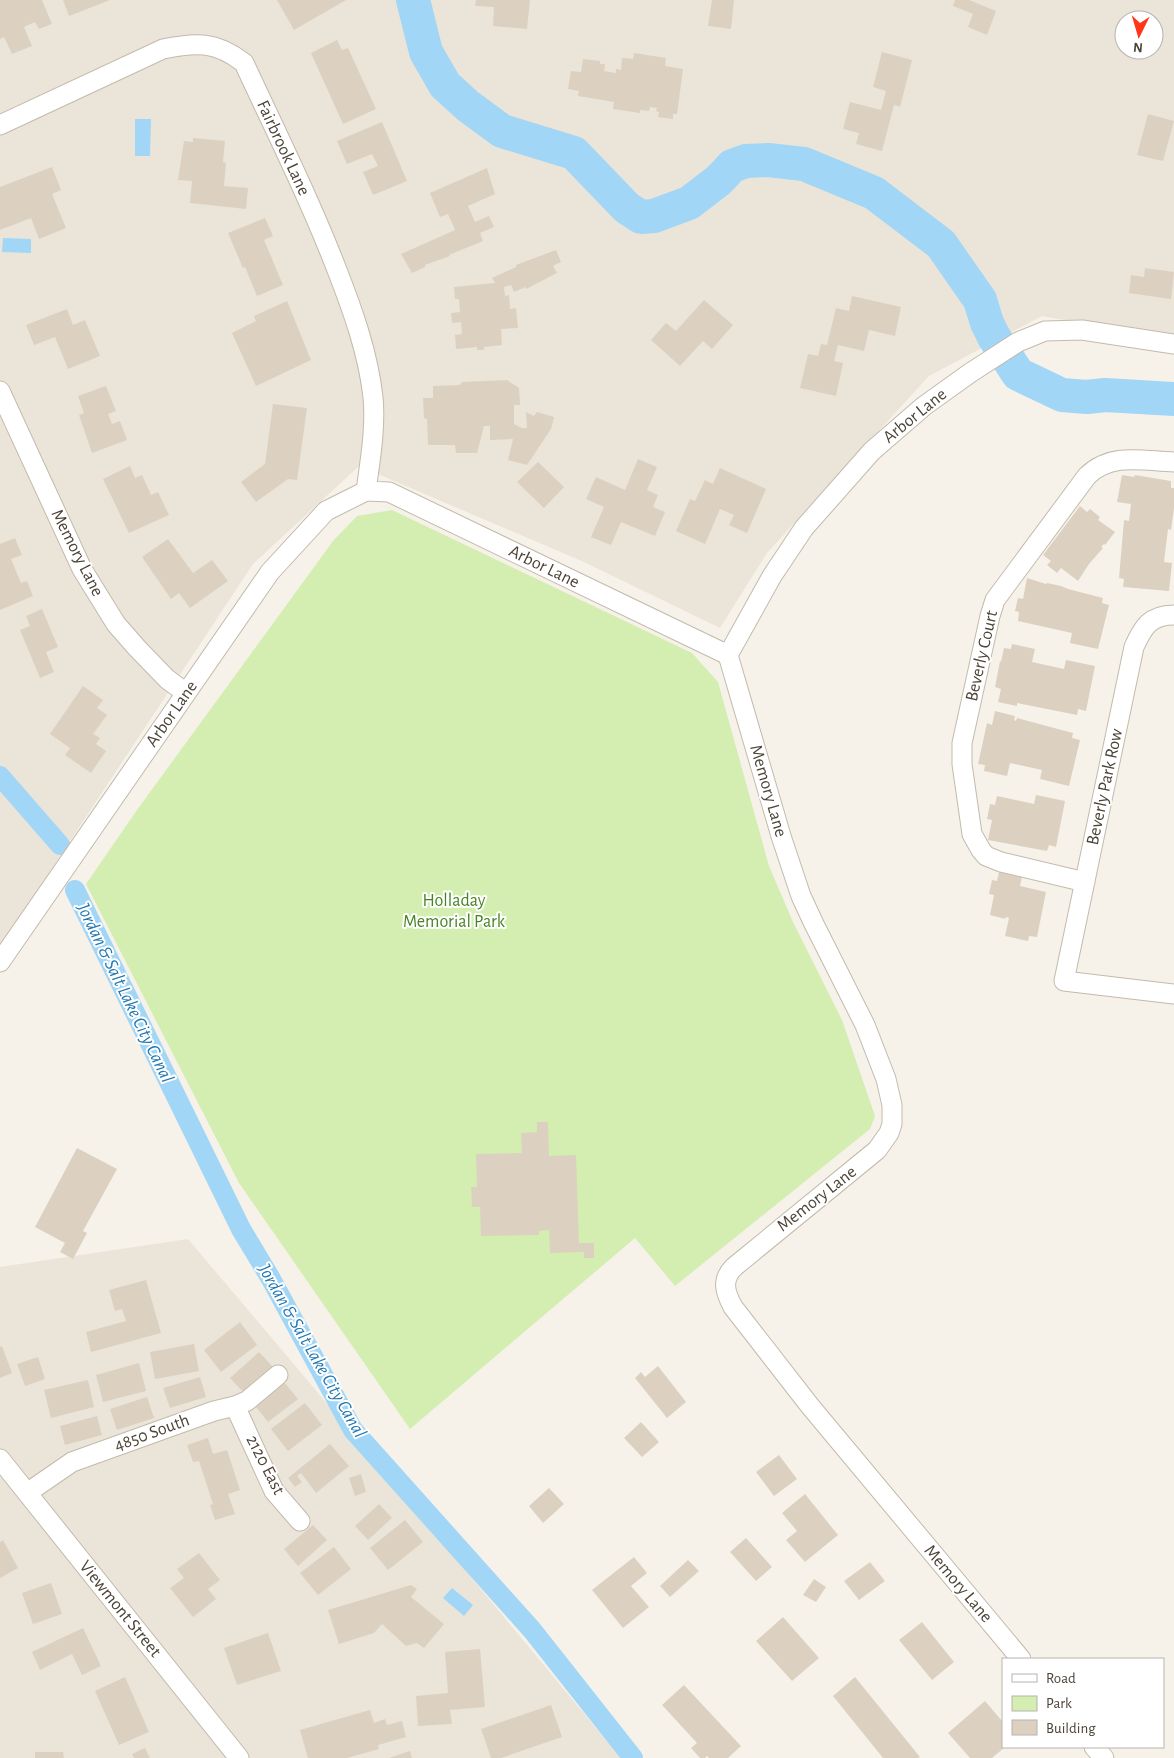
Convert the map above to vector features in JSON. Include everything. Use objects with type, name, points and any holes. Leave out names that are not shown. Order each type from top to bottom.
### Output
[{"type":"street","name":"Fairbrook Lane","points":[[0,124],[163,49],[189,44],[211,45],[231,53],[244,63],[324,236],[353,312],[368,366],[373,400],[372,447],[366,491]]},
{"type":"street","name":"Arbor Lane","points":[[0,962],[270,572],[326,511],[366,491],[389,492],[728,655],[772,576],[804,528],[849,476],[872,451],[910,418],[984,363],[1018,342],[1045,331],[1082,330],[1174,344]]},
{"type":"street","name":"Memory Lane","points":[[0,390],[82,569],[116,624],[167,679],[186,692]]},
{"type":"street","name":"Beverly Court","points":[[1085,882],[1001,862],[986,856],[972,834],[962,764],[962,750],[992,607],[1000,592],[1087,476],[1099,465],[1124,460],[1174,462]]},
{"type":"street","name":"Beverly Park Row","points":[[1174,615],[1160,617],[1148,622],[1140,633],[1134,647],[1064,981],[1174,994]]},
{"type":"street","name":"Memory Lane","points":[[728,655],[781,836],[799,889],[814,924],[866,1025],[886,1080],[893,1114],[889,1133],[877,1150],[734,1267],[726,1276],[725,1288],[733,1307],[804,1398],[1020,1658]]},
{"type":"street","name":"4850 South","points":[[27,1493],[72,1462],[247,1401],[278,1375]]},
{"type":"street","name":"2120 East","points":[[235,1406],[274,1491],[300,1521]]},
{"type":"street","name":"Viewmont Street","points":[[0,1459],[239,1758]]},
{"type":"street","points":[[1095,1748],[1104,1758]]},
{"type":"shaded area","points":[[0,0],[1174,0],[1174,340],[1042,316],[929,376],[767,553],[720,628],[584,562],[359,466],[253,564],[0,947]]},
{"type":"shaded area","points":[[188,1239],[621,1758],[0,1758],[0,1267]]},
{"type":"green space","name":"Holladay Memorial Park","points":[[392,510],[692,653],[718,682],[769,866],[793,922],[842,1020],[875,1116],[870,1129],[675,1286],[635,1238],[410,1429],[239,1183],[86,884],[137,810],[333,541],[357,516]]},
{"type":"water","points":[[135,119],[151,119],[150,156],[135,156]]},
{"type":"water","points":[[3,238],[31,239],[31,253],[2,252]]},
{"type":"water","points":[[452,1588],[473,1605],[464,1616],[443,1598]]},
{"type":"building","points":[[0,0],[42,0],[52,24],[39,29],[35,22],[24,27],[32,46],[12,54],[4,37],[0,39]]},
{"type":"building","points":[[63,0],[110,0],[69,16]]},
{"type":"building","points":[[277,0],[346,0],[294,30]]},
{"type":"building","points":[[476,0],[530,0],[527,29],[493,26],[494,7],[475,6]]},
{"type":"building","points":[[712,0],[734,0],[731,29],[708,26]]},
{"type":"building","points":[[955,0],[969,0],[996,11],[987,35],[968,27],[973,14],[953,6]]},
{"type":"building","points":[[337,40],[342,50],[348,48],[376,109],[343,124],[311,53]]},
{"type":"building","points":[[882,52],[912,60],[900,107],[894,105],[882,151],[856,144],[859,133],[843,129],[850,102],[881,110],[886,91],[873,87]]},
{"type":"building","points":[[634,53],[666,58],[665,66],[683,69],[677,114],[673,114],[673,119],[658,117],[659,112],[656,111],[657,108],[650,107],[649,111],[640,110],[640,113],[613,109],[614,102],[578,96],[579,91],[568,89],[571,71],[581,72],[583,59],[600,61],[600,64],[605,64],[604,71],[616,73],[616,69],[621,70],[622,58],[633,59]]},
{"type":"building","points":[[1148,114],[1174,121],[1163,161],[1137,155]]},
{"type":"building","points":[[382,122],[407,181],[373,195],[363,172],[378,166],[372,154],[347,164],[337,141]]},
{"type":"building","points":[[193,138],[225,141],[223,162],[226,163],[224,186],[248,188],[246,209],[190,203],[192,181],[178,180],[184,141],[193,142]]},
{"type":"building","points":[[52,167],[61,190],[52,194],[66,228],[39,239],[31,218],[0,230],[0,187]]},
{"type":"building","points":[[487,168],[495,194],[468,206],[475,222],[489,216],[494,227],[480,233],[483,241],[425,265],[425,267],[412,273],[401,254],[455,230],[448,214],[440,217],[430,193]]},
{"type":"building","points":[[265,218],[273,236],[264,240],[283,285],[257,296],[228,233]]},
{"type":"building","points":[[556,250],[561,262],[553,266],[557,273],[526,289],[526,287],[514,292],[511,285],[504,287],[505,296],[509,295],[510,309],[516,308],[518,328],[501,329],[502,345],[484,347],[484,350],[477,350],[477,347],[456,349],[455,335],[462,334],[461,322],[452,323],[451,313],[460,312],[459,299],[455,299],[454,287],[495,283],[492,278],[516,267],[516,265]]},
{"type":"building","points":[[1145,268],[1174,272],[1171,299],[1129,293],[1131,275],[1144,277]]},
{"type":"building","points":[[852,296],[901,307],[895,336],[869,330],[864,351],[838,345],[834,361],[843,363],[836,396],[800,388],[808,354],[818,356],[821,344],[827,345],[836,308],[849,311]]},
{"type":"building","points":[[704,300],[733,325],[712,349],[703,341],[680,366],[651,340],[666,323],[676,331]]},
{"type":"building","points":[[287,301],[311,360],[256,386],[232,333],[256,321],[254,316]]},
{"type":"building","points":[[67,309],[73,325],[85,320],[100,356],[68,369],[55,337],[34,345],[26,325]]},
{"type":"building","points":[[507,380],[519,388],[520,405],[514,405],[514,424],[527,428],[526,412],[534,416],[537,412],[554,417],[551,429],[527,465],[508,460],[513,439],[490,440],[490,426],[484,426],[477,453],[456,453],[455,445],[428,445],[427,419],[424,418],[423,398],[433,398],[433,386],[460,385],[462,382]]},
{"type":"building","points":[[106,386],[116,411],[108,414],[112,424],[120,421],[127,440],[92,453],[79,415],[84,413],[78,396]]},
{"type":"building","points":[[273,404],[307,408],[297,480],[288,479],[256,502],[241,482],[265,464]]},
{"type":"building","points":[[638,459],[657,467],[647,490],[658,495],[653,507],[665,512],[655,536],[621,522],[611,545],[591,537],[604,507],[586,499],[596,477],[625,490]]},
{"type":"building","points":[[538,462],[564,487],[544,508],[517,482]]},
{"type":"building","points":[[130,466],[135,478],[142,475],[151,495],[158,492],[169,515],[129,533],[103,479]]},
{"type":"building","points":[[720,468],[766,489],[747,533],[729,525],[734,515],[720,509],[705,544],[676,531],[690,499],[695,501],[705,480],[713,484]]},
{"type":"building","points":[[1122,475],[1134,477],[1135,475],[1171,481],[1171,488],[1174,488],[1174,508],[1171,530],[1168,529],[1164,562],[1172,563],[1169,591],[1123,587],[1124,579],[1119,578],[1124,520],[1129,521],[1131,504],[1117,502]]},
{"type":"building","points":[[1080,506],[1087,512],[1090,509],[1100,517],[1098,520],[1115,532],[1105,545],[1101,547],[1103,548],[1078,581],[1061,568],[1057,573],[1047,565],[1051,561],[1043,555]]},
{"type":"building","points":[[15,538],[22,555],[11,559],[21,583],[27,581],[33,596],[0,610],[0,544]]},
{"type":"building","points":[[168,539],[193,573],[212,560],[228,581],[190,608],[179,593],[171,599],[142,557]]},
{"type":"building","points":[[1027,578],[1103,598],[1102,603],[1109,605],[1098,649],[1070,643],[1072,633],[1018,621],[1019,612],[1015,611],[1018,598],[1023,599]]},
{"type":"building","points":[[42,609],[58,647],[46,652],[54,672],[40,678],[20,630],[30,626],[26,616]]},
{"type":"building","points":[[1012,644],[1035,649],[1032,662],[1064,669],[1066,660],[1095,666],[1086,711],[1078,709],[1077,715],[1017,703],[1017,706],[998,702],[1001,689],[995,687],[1000,661],[1004,648],[1011,649]]},
{"type":"building","points":[[83,686],[103,700],[97,708],[107,715],[93,734],[100,738],[96,744],[106,751],[91,773],[65,755],[70,748],[50,734]]},
{"type":"building","points":[[995,711],[1015,716],[1014,720],[1016,721],[1017,718],[1073,733],[1072,738],[1080,740],[1069,786],[1040,779],[1042,770],[1010,763],[1007,776],[984,771],[985,765],[978,764],[987,723],[992,725]]},
{"type":"building","points":[[1036,795],[1065,801],[1056,847],[1049,845],[1047,851],[988,840],[992,820],[987,819],[990,804],[995,805],[997,796],[1034,804]]},
{"type":"building","points":[[999,872],[1022,877],[1020,886],[1046,892],[1037,937],[1029,936],[1028,941],[1005,936],[1009,918],[1006,917],[1005,919],[990,915],[994,895],[989,894],[992,880],[997,881]]},
{"type":"building","points":[[537,1122],[548,1122],[549,1156],[576,1155],[579,1243],[594,1243],[594,1258],[584,1258],[584,1252],[550,1253],[549,1230],[539,1231],[539,1235],[481,1236],[480,1207],[472,1207],[471,1187],[477,1187],[476,1154],[522,1153],[521,1133],[537,1132]]},
{"type":"building","points":[[77,1148],[117,1169],[83,1231],[87,1233],[73,1259],[60,1252],[65,1243],[35,1227]]},
{"type":"building","points":[[146,1280],[161,1333],[91,1352],[86,1332],[126,1321],[122,1309],[115,1311],[109,1290]]},
{"type":"building","points":[[240,1322],[257,1345],[221,1372],[204,1350]]},
{"type":"building","points":[[194,1344],[199,1371],[155,1379],[150,1352]]},
{"type":"building","points":[[2,1346],[12,1373],[0,1378],[0,1347]]},
{"type":"building","points":[[259,1352],[273,1367],[244,1393],[230,1378]]},
{"type":"building","points":[[38,1357],[45,1379],[25,1386],[17,1364]]},
{"type":"building","points":[[139,1363],[146,1391],[103,1402],[96,1375]]},
{"type":"building","points":[[658,1366],[686,1402],[667,1418],[635,1378],[641,1372],[645,1377]]},
{"type":"building","points":[[200,1377],[206,1397],[170,1408],[163,1388]]},
{"type":"building","points":[[88,1380],[94,1407],[51,1418],[44,1390]]},
{"type":"building","points":[[284,1382],[298,1399],[268,1422],[255,1406]]},
{"type":"building","points":[[147,1397],[154,1418],[117,1430],[110,1409]]},
{"type":"building","points":[[305,1403],[322,1425],[288,1451],[271,1429]]},
{"type":"building","points":[[97,1416],[102,1435],[65,1445],[60,1426]]},
{"type":"building","points":[[641,1422],[659,1442],[642,1457],[624,1438]]},
{"type":"building","points":[[208,1438],[213,1454],[227,1450],[240,1490],[228,1494],[235,1514],[215,1520],[210,1505],[213,1504],[199,1461],[193,1462],[187,1445]]},
{"type":"building","points":[[330,1444],[349,1466],[316,1493],[301,1473],[297,1476],[302,1482],[295,1487],[288,1478]]},
{"type":"building","points":[[779,1455],[797,1479],[774,1496],[756,1472]]},
{"type":"building","points":[[361,1474],[366,1492],[355,1496],[349,1478]]},
{"type":"building","points":[[549,1488],[564,1504],[543,1523],[529,1506]]},
{"type":"building","points":[[805,1494],[838,1535],[805,1562],[786,1540],[797,1531],[782,1513]]},
{"type":"building","points":[[379,1504],[392,1518],[368,1540],[355,1526]]},
{"type":"building","points":[[405,1520],[423,1542],[388,1570],[370,1548]]},
{"type":"building","points":[[313,1525],[327,1540],[298,1566],[284,1549]]},
{"type":"building","points":[[746,1538],[772,1567],[756,1581],[730,1552]]},
{"type":"building","points":[[3,1540],[18,1568],[0,1578],[0,1542]]},
{"type":"building","points":[[334,1547],[351,1569],[318,1595],[300,1573]]},
{"type":"building","points":[[199,1553],[220,1580],[208,1589],[216,1599],[193,1617],[170,1588],[184,1578],[177,1569]]},
{"type":"building","points":[[634,1557],[647,1573],[631,1586],[649,1607],[623,1628],[592,1590]]},
{"type":"building","points":[[688,1560],[699,1571],[670,1597],[660,1586]]},
{"type":"building","points":[[870,1562],[885,1581],[859,1600],[844,1581]]},
{"type":"building","points":[[814,1579],[826,1587],[816,1602],[803,1595]]},
{"type":"building","points":[[51,1583],[62,1614],[33,1624],[22,1593]]},
{"type":"building","points":[[411,1585],[417,1589],[411,1597],[444,1624],[424,1648],[417,1643],[406,1646],[382,1624],[374,1633],[339,1644],[328,1610]]},
{"type":"building","points":[[783,1617],[819,1658],[792,1681],[756,1641]]},
{"type":"building","points":[[922,1622],[954,1662],[932,1680],[899,1640]]},
{"type":"building","points":[[83,1628],[101,1666],[82,1675],[72,1654],[40,1670],[32,1652]]},
{"type":"building","points":[[268,1633],[281,1671],[237,1685],[224,1648]]},
{"type":"building","points":[[480,1649],[485,1707],[450,1710],[452,1724],[418,1726],[416,1696],[448,1693],[445,1652]]},
{"type":"building","points":[[125,1677],[149,1732],[119,1745],[95,1691]]},
{"type":"building","points":[[855,1677],[920,1757],[883,1758],[833,1696]]},
{"type":"building","points":[[684,1685],[741,1746],[728,1758],[709,1758],[707,1756],[700,1758],[691,1748],[697,1743],[662,1705]]},
{"type":"building","points":[[985,1701],[1002,1721],[1002,1748],[1004,1748],[992,1758],[970,1758],[948,1733]]},
{"type":"building","points":[[551,1705],[562,1737],[501,1758],[491,1758],[481,1729]]},
{"type":"building","points":[[370,1710],[374,1723],[385,1719],[387,1725],[402,1721],[406,1737],[378,1745],[379,1749],[347,1758],[308,1758],[300,1730]]},
{"type":"building","points":[[145,1748],[150,1758],[134,1758],[132,1754]]},
{"type":"building","points":[[410,1751],[412,1758],[389,1758]]},
{"type":"building","points":[[35,1752],[63,1752],[64,1758],[35,1758]]},
{"type":"waterway","points":[[413,0],[426,52],[445,85],[468,106],[502,131],[574,153],[627,208],[641,217],[654,216],[689,203],[719,180],[732,166],[746,161],[768,160],[804,164],[874,193],[941,244],[980,300],[987,323],[994,337],[1018,374],[1062,395],[1087,397],[1105,395],[1174,399]]},
{"type":"waterway","name":"Jordan & Salt Lake City Canal","points":[[0,776],[60,845]]},
{"type":"waterway","name":"Jordan & Salt Lake City Canal","points":[[75,890],[241,1229],[271,1279],[353,1430],[532,1630],[633,1758]]}]
